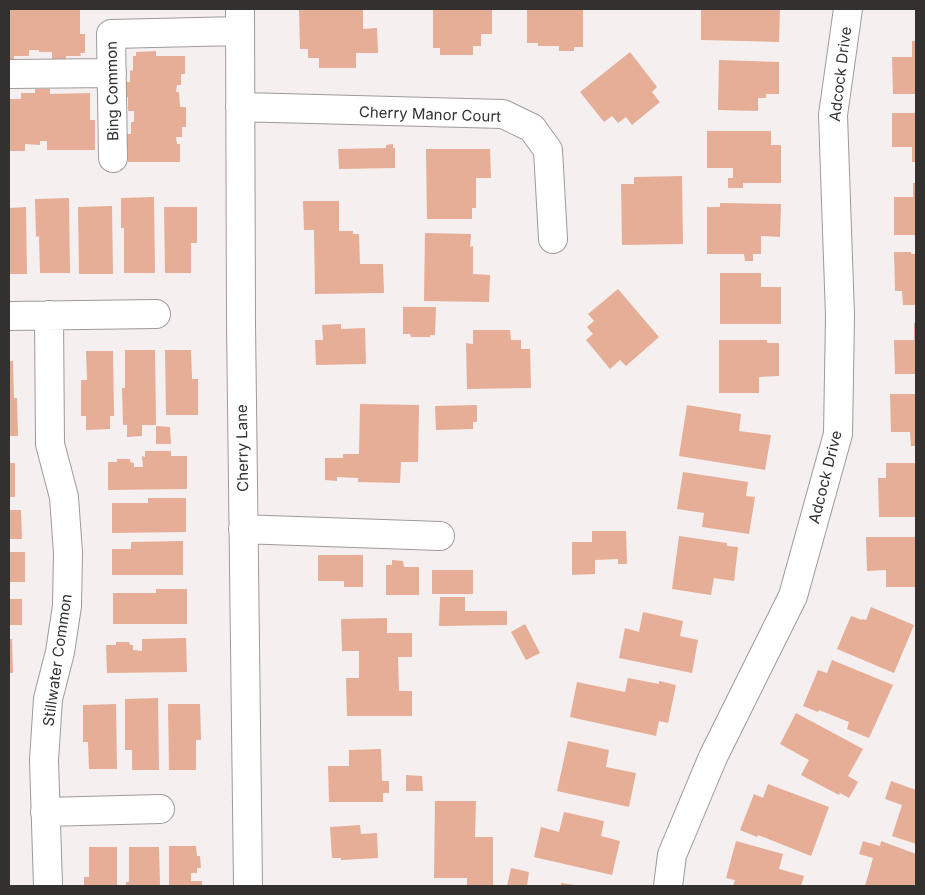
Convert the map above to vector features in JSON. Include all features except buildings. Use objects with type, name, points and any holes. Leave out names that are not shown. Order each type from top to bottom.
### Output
[{"type":"street","name":"Adcock Drive","points":[[668,886],[672,855],[713,757],[793,596],[838,434],[840,316],[833,115],[848,9]]},
{"type":"street","name":"Bing Common","points":[[113,158],[111,34],[240,20]]},
{"type":"street","name":"Cherry Lane","points":[[240,20],[243,529],[248,886]]},
{"type":"street","points":[[9,74],[112,73]]},
{"type":"street","name":"Cherry Manor Court","points":[[240,107],[503,114],[532,128],[548,150],[553,239]]},
{"type":"street","points":[[9,316],[156,314]]},
{"type":"street","name":"Stillwater Common","points":[[48,886],[44,760],[48,699],[63,634],[68,553],[64,497],[50,444],[49,316]]},
{"type":"street","points":[[243,529],[440,536]]},
{"type":"street","points":[[45,812],[160,809]]}]
